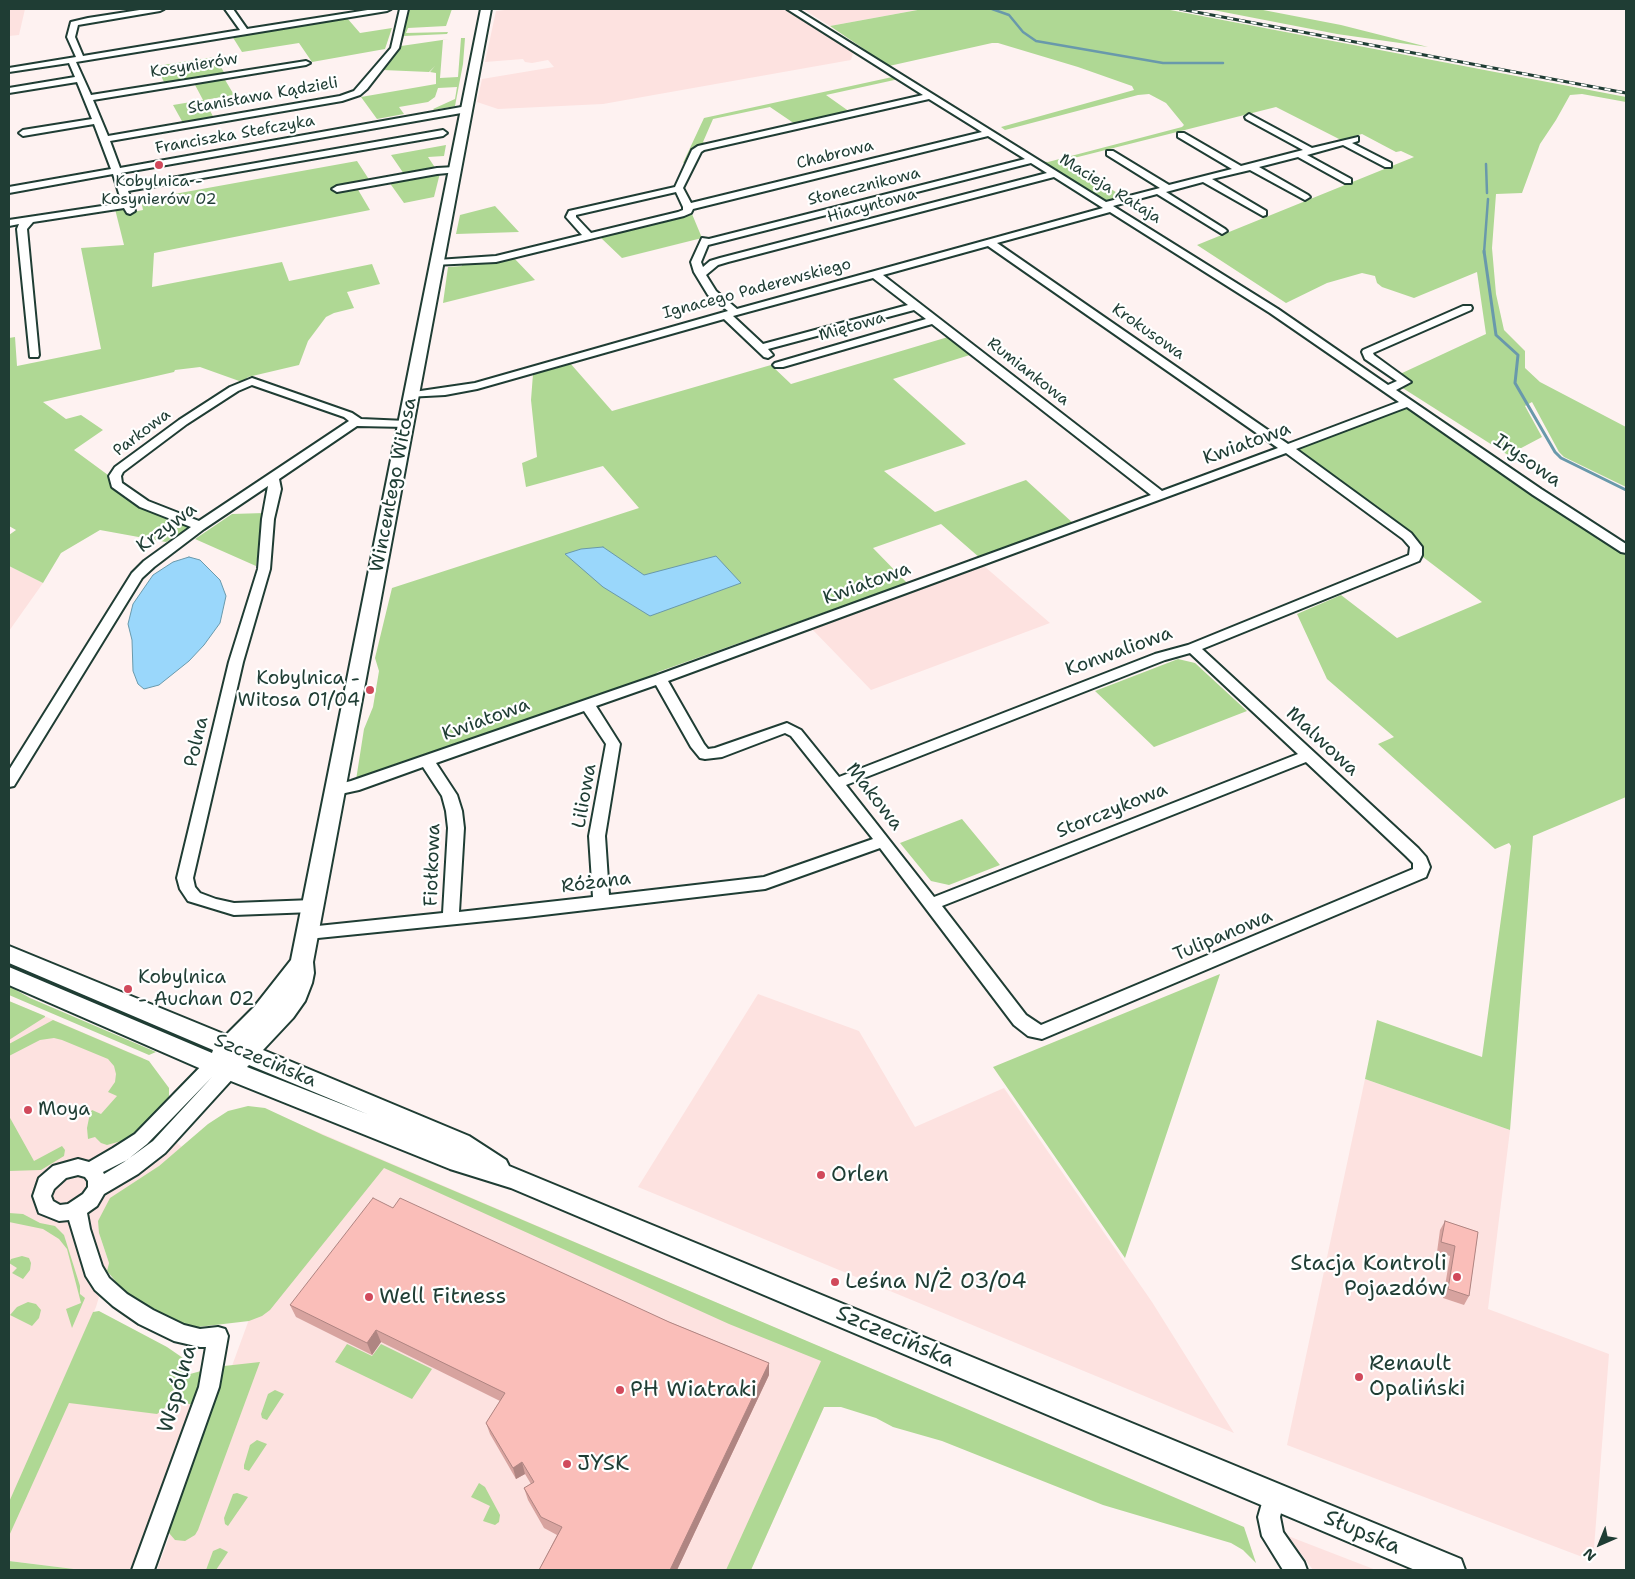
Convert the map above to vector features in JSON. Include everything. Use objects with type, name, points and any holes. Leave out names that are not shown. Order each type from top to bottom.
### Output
[{"type":"street","points":[[9,223],[129,208],[105,139],[79,79],[71,37],[74,24],[88,20],[160,9]]},
{"type":"street","points":[[229,9],[244,31]]},
{"type":"street","points":[[9,70],[387,9]]},
{"type":"street","name":"Stanisława Kądzieli","points":[[105,139],[342,98],[357,93],[395,48],[404,9]]},
{"type":"street","name":"Wincentego Witosa","points":[[230,1058],[292,1003],[301,984],[302,962],[486,9]]},
{"type":"street","name":"Macieja Rataja","points":[[791,9],[1274,311],[1408,403]]},
{"type":"street","name":"Kosynierów","points":[[88,98],[306,63]]},
{"type":"street","points":[[9,91],[79,79]]},
{"type":"street","name":"Chabrowa","points":[[678,188],[682,184],[697,150],[701,148],[932,96]]},
{"type":"street","name":"Franciszka Stefczyka","points":[[9,190],[467,109]]},
{"type":"street","points":[[1249,117],[1311,151]]},
{"type":"street","points":[[24,133],[97,121]]},
{"type":"street","name":"Chabrowa","points":[[437,263],[496,259],[681,214],[688,211],[688,207],[989,132]]},
{"type":"street","points":[[123,189],[443,133]]},
{"type":"street","points":[[1181,135],[1241,170]]},
{"type":"street","name":"Ignacego Paderewskiego","points":[[411,395],[445,392],[477,386],[989,242],[1158,192],[1356,139]]},
{"type":"street","points":[[1344,142],[1388,165]]},
{"type":"street","points":[[1110,153],[1169,189]]},
{"type":"street","points":[[1299,154],[1348,181]]},
{"type":"street","name":"Słonecznikowa","points":[[700,274],[696,262],[704,242],[1032,160]]},
{"type":"street","points":[[1252,166],[1305,197]]},
{"type":"street","points":[[337,189],[437,171],[455,170]]},
{"type":"street","name":"Hiacyntowa","points":[[700,274],[714,263],[724,260],[1055,174]]},
{"type":"street","points":[[1205,179],[1263,213]]},
{"type":"street","points":[[588,236],[571,217],[572,213],[678,188],[682,192],[688,207]]},
{"type":"street","points":[[1158,192],[1222,231]]},
{"type":"street","points":[[30,220],[22,229],[34,355]]},
{"type":"street","name":"Krokusowa","points":[[989,242],[1288,449],[1407,536],[1416,547],[1414,558]]},
{"type":"street","points":[[700,274],[712,293],[730,314],[787,373]]},
{"type":"street","name":"Rumiankowa","points":[[875,274],[1160,496]]},
{"type":"street","points":[[761,348],[915,306]]},
{"type":"street","points":[[1387,390],[1405,382],[1369,357],[1367,352],[1468,308]]},
{"type":"street","name":"Miętowa","points":[[778,365],[934,320]]},
{"type":"street","name":"Parkowa","points":[[200,526],[144,504],[116,484],[116,476],[120,470],[183,422],[234,388],[252,381],[348,415],[358,422]]},
{"type":"street","name":"Kwiatowa","points":[[336,790],[354,786],[427,761],[660,679],[1288,449],[1408,403]]},
{"type":"street","name":"Irysowa","points":[[1408,403],[1537,492],[1626,549]]},
{"type":"street","points":[[358,422],[406,424]]},
{"type":"street","name":"Krzywa","points":[[9,782],[137,576],[156,557],[200,526],[350,425],[358,422]]},
{"type":"street","name":"Polna","points":[[270,479],[274,481],[275,489],[268,519],[264,569],[236,662],[185,878],[188,890],[194,897],[234,909],[313,906]]},
{"type":"street","name":"Konwaliowa","points":[[838,783],[1160,656],[1193,648],[1414,558]]},
{"type":"street","name":"Malwowa","points":[[1193,648],[1412,852],[1420,861],[1422,867]]},
{"type":"street","name":"Makowa","points":[[660,679],[701,751],[711,754],[717,753],[782,728],[788,728],[796,733],[884,841],[1020,1020],[1034,1031]]},
{"type":"street","name":"Liliowa","points":[[587,704],[613,744],[597,836],[601,901]]},
{"type":"street","name":"Storczykowa","points":[[932,904],[1307,756]]},
{"type":"street","name":"Fiołkowa","points":[[427,761],[448,796],[454,811],[456,828],[451,918]]},
{"type":"street","name":"Różana","points":[[308,933],[536,910],[765,883],[884,841]]},
{"type":"street","name":"Tulipanowa","points":[[1034,1031],[1050,1030],[1414,877],[1420,873],[1422,867]]},
{"type":"street","name":"Szczecińska","points":[[9,954],[230,1058],[459,1162],[516,1179],[1274,1497]]},
{"type":"street","name":"Szczecińska","points":[[9,976],[230,1058]]},
{"type":"street","points":[[90,1170],[120,1154],[141,1139],[230,1058]]},
{"type":"street","points":[[97,1188],[95,1174],[90,1170],[78,1167],[60,1172],[52,1177],[43,1190],[43,1201],[46,1207],[59,1213],[77,1209],[90,1200],[97,1188],[131,1168],[159,1147],[230,1058]]},
{"type":"street","name":"Wspólna","points":[[77,1209],[80,1229],[94,1270],[102,1284],[120,1300],[146,1317],[181,1334],[200,1338],[218,1336],[210,1387],[143,1570]]},
{"type":"street","points":[[1274,1497],[1269,1517],[1273,1536],[1296,1570]]},
{"type":"street","name":"Słupska","points":[[1274,1497],[1450,1570]]},
{"type":"shaded area","points":[[9,9],[25,9],[19,35],[9,36]]},
{"type":"shaded area","points":[[513,9],[788,9],[854,50],[851,60],[603,104],[498,109],[477,102],[482,79],[554,67],[548,60],[532,63],[525,62],[523,59],[485,62],[496,11]]},
{"type":"shaded area","points":[[803,9],[923,9],[830,26]]},
{"type":"shaded area","points":[[9,566],[43,583],[9,631]]},
{"type":"shaded area","points":[[984,566],[1050,623],[871,690],[811,628]]},
{"type":"shaded area","points":[[758,994],[859,1031],[915,1127],[1004,1088],[1152,1302],[1234,1433],[638,1187]]},
{"type":"shaded area","points":[[9,1001],[143,1058],[149,1120],[182,1147],[159,1166],[99,1233],[109,1263],[96,1307],[63,1381],[195,1405],[135,1570],[82,1570],[9,1561]]},
{"type":"shaded area","points":[[1365,1079],[1510,1130],[1488,1309],[1609,1354],[1593,1561],[1287,1445]]},
{"type":"shaded area","points":[[283,1117],[846,1358],[751,1570],[157,1570],[258,1295]]},
{"type":"shaded area","points":[[1288,1536],[1376,1570],[1313,1570]]},
{"type":"green space","points":[[407,9],[452,9],[446,26],[408,28],[406,33],[448,32],[447,34],[404,36],[401,46],[449,39],[443,40],[440,78],[458,77],[461,38],[465,38],[463,64],[455,106],[433,109],[455,99],[457,87],[438,88],[435,97],[428,102],[399,107],[404,114],[377,119],[361,97],[436,84],[436,73],[430,72],[435,66],[429,72],[383,70],[380,74],[377,74],[394,52]]},
{"type":"green space","points":[[923,9],[1165,9],[1626,97],[1626,102],[1582,94],[1570,95],[1540,144],[1522,193],[1496,194],[1492,248],[1496,294],[1504,330],[1525,351],[1525,368],[1540,382],[1626,427],[1626,487],[1564,457],[1559,452],[1532,402],[1525,406],[1542,437],[1508,455],[1401,387],[1413,382],[1400,374],[1486,334],[1477,272],[1414,298],[1382,287],[1377,283],[1375,276],[1362,273],[1327,283],[1286,303],[1197,245],[1414,157],[1401,151],[1396,152],[1362,134],[1341,140],[1276,107],[1066,160],[1125,198],[1105,202],[1038,161],[1048,162],[1182,127],[1184,125],[1166,103],[1149,94],[1138,95],[1005,130],[1001,127],[1134,90],[1132,86],[1078,67],[998,43],[889,66],[830,26]]},
{"type":"green space","points":[[1208,9],[1258,9],[1341,25],[1428,47],[1337,34]]},
{"type":"green space","points":[[347,18],[360,33],[392,28],[385,49],[312,62],[299,43],[242,52],[232,36]]},
{"type":"green space","points":[[215,57],[225,74],[165,84],[156,66]]},
{"type":"green space","points":[[897,76],[899,79],[826,95],[850,112],[795,124],[770,107],[713,119],[703,142],[707,144],[688,162],[683,163],[704,118]]},
{"type":"green space","points":[[224,78],[234,95],[204,100],[214,118],[183,123],[173,105],[203,100],[194,83]]},
{"type":"green space","points":[[446,145],[444,156],[428,157],[436,169],[404,174],[391,155]]},
{"type":"green space","points":[[357,161],[370,181],[335,188],[337,192],[357,188],[370,210],[154,253],[152,287],[282,262],[289,281],[372,264],[380,284],[347,292],[354,308],[326,317],[308,341],[299,365],[248,377],[242,382],[200,367],[175,370],[174,372],[43,402],[66,419],[81,415],[103,430],[74,450],[108,475],[112,485],[141,506],[192,528],[166,542],[100,530],[61,553],[43,583],[9,566],[9,535],[16,530],[9,526],[9,338],[15,337],[17,366],[101,349],[81,248],[124,245],[115,209],[122,208],[127,213],[143,210],[141,200]]},
{"type":"green space","points":[[440,173],[434,197],[404,203],[389,182]]},
{"type":"green space","points":[[495,206],[519,232],[456,234],[460,215]]},
{"type":"green space","points":[[692,214],[702,238],[622,258],[600,237]]},
{"type":"green space","points":[[513,257],[535,280],[443,303],[448,267],[462,266],[462,263]]},
{"type":"green space","points":[[948,337],[973,354],[893,379],[966,444],[884,471],[935,512],[1026,480],[1074,524],[980,558],[941,524],[873,548],[907,583],[658,672],[649,679],[356,780],[364,729],[373,707],[379,671],[375,658],[392,588],[639,508],[603,466],[526,487],[522,463],[537,457],[531,400],[533,374],[570,363],[612,411],[771,365],[791,384]]},
{"type":"green space","points":[[1407,408],[1626,555],[1626,797],[1533,836],[1510,1130],[1365,1079],[1377,1020],[1482,1057],[1511,846],[1509,843],[1495,849],[1378,744],[1394,737],[1327,679],[1297,614],[1341,595],[1397,638],[1482,602],[1423,557],[1424,547],[1416,537],[1294,450]]},
{"type":"green space","points":[[264,513],[256,566],[195,539],[232,514]]},
{"type":"green space","points":[[1178,659],[1195,663],[1247,711],[1154,747],[1095,691]]},
{"type":"green space","points":[[962,819],[1000,865],[949,885],[931,881],[900,843]]},
{"type":"green space","points":[[1220,974],[1125,1258],[993,1067]]},
{"type":"green space","points":[[9,986],[30,998],[156,1052],[149,1055],[9,995]]},
{"type":"green space","points":[[9,1001],[45,1016],[45,1017],[9,1040]]},
{"type":"green space","points":[[53,1020],[149,1061],[169,1088],[167,1100],[149,1120],[125,1140],[107,1145],[101,1143],[95,1137],[88,1139],[87,1128],[92,1110],[101,1114],[117,1096],[108,1092],[115,1082],[116,1074],[114,1066],[108,1059],[54,1038],[40,1040],[9,1056],[9,1044]]},
{"type":"green space","points":[[248,1106],[265,1108],[323,1135],[1244,1527],[1256,1563],[1243,1550],[1231,1543],[1103,1505],[942,1441],[893,1427],[876,1418],[841,1407],[824,1407],[751,1570],[726,1570],[821,1361],[729,1324],[384,1168],[270,1310],[262,1316],[249,1321],[198,1327],[180,1323],[152,1310],[126,1294],[107,1271],[109,1263],[99,1233],[98,1221],[110,1198],[159,1166],[208,1124],[228,1111]]},
{"type":"green space","points":[[9,1116],[34,1161],[62,1146],[65,1150],[64,1156],[41,1170],[9,1171]]},
{"type":"green space","points":[[9,1213],[23,1214],[40,1223],[55,1226],[64,1235],[80,1286],[80,1294],[85,1298],[72,1328],[66,1309],[81,1303],[67,1249],[59,1239],[43,1229],[9,1222]]},
{"type":"green space","points":[[22,1256],[29,1258],[31,1263],[30,1270],[23,1279],[12,1273],[17,1268],[9,1263],[11,1259]]},
{"type":"green space","points":[[28,1302],[36,1304],[41,1310],[39,1318],[32,1326],[10,1315],[17,1307]]},
{"type":"green space","points":[[99,1311],[167,1347],[183,1358],[190,1374],[201,1371],[201,1386],[195,1405],[173,1401],[157,1414],[69,1403],[9,1536],[9,1502],[93,1312]]},
{"type":"green space","points":[[347,1344],[372,1356],[381,1344],[432,1369],[412,1399],[335,1362]]},
{"type":"green space","points":[[260,1362],[198,1530],[195,1535],[185,1541],[175,1540],[169,1533],[168,1527],[224,1366]]},
{"type":"green space","points":[[275,1390],[284,1394],[267,1420],[262,1418],[261,1414],[268,1394]]},
{"type":"green space","points":[[257,1440],[267,1444],[249,1471],[244,1469],[244,1465],[250,1445]]},
{"type":"green space","points":[[479,1483],[485,1487],[500,1515],[499,1522],[495,1525],[483,1521],[490,1506],[471,1497]]},
{"type":"green space","points":[[237,1493],[248,1497],[228,1526],[225,1524],[224,1518],[233,1494]]},
{"type":"green space","points":[[220,1548],[228,1552],[216,1570],[206,1570],[213,1551]]},
{"type":"green space","points":[[9,1561],[82,1570],[9,1570]]},
{"type":"water","points":[[603,547],[644,575],[716,556],[741,583],[650,616],[603,587],[565,554],[581,549]]},
{"type":"water","points":[[189,557],[200,560],[220,580],[226,596],[220,623],[204,645],[189,661],[159,685],[144,689],[138,684],[133,671],[132,640],[128,624],[133,604],[153,575],[173,562]]},
{"type":"building","name":"PH Wiatraki","points":[[373,1198],[393,1208],[400,1198],[669,1322],[769,1363],[670,1570],[539,1570],[562,1527],[541,1517],[524,1488],[534,1482],[522,1462],[513,1468],[486,1423],[505,1393],[376,1330],[367,1343],[290,1305]]},
{"type":"building","name":"Stacja Kontroli Pojazdów","points":[[1445,1221],[1478,1232],[1469,1296],[1448,1289],[1455,1246],[1441,1242]]},
{"type":"waterway","points":[[992,9],[1009,15],[1023,32],[1036,41],[1163,63],[1223,63]]},
{"type":"waterway","points":[[1486,164],[1487,193]]},
{"type":"waterway","points":[[1484,252],[1488,199]]},
{"type":"waterway","points":[[1484,252],[1496,335],[1518,355],[1515,383],[1555,452],[1561,458],[1626,490]]},
{"type":"railway","points":[[1180,9],[1626,93]]},
{"type":"place","name":"Kobylnica - Kosynierów 02","points":[[159,165]]},
{"type":"place","name":"Kobylnica - Witosa 01/04","points":[[370,690]]},
{"type":"place","name":"Kobylnica - Auchan 02","points":[[128,989]]},
{"type":"place","name":"Moya","points":[[28,1110]]},
{"type":"place","name":"Orlen","points":[[821,1175]]},
{"type":"place","name":"Stacja Kontroli Pojazdów","points":[[1457,1277]]},
{"type":"place","name":"Leśna N/Ż 03/04","points":[[835,1282]]},
{"type":"place","name":"Well Fitness","points":[[369,1297]]},
{"type":"place","name":"Renault Opaliński","points":[[1359,1377]]},
{"type":"place","name":"PH Wiatraki","points":[[620,1390]]},
{"type":"place","name":"JYSK","points":[[567,1464]]}]
